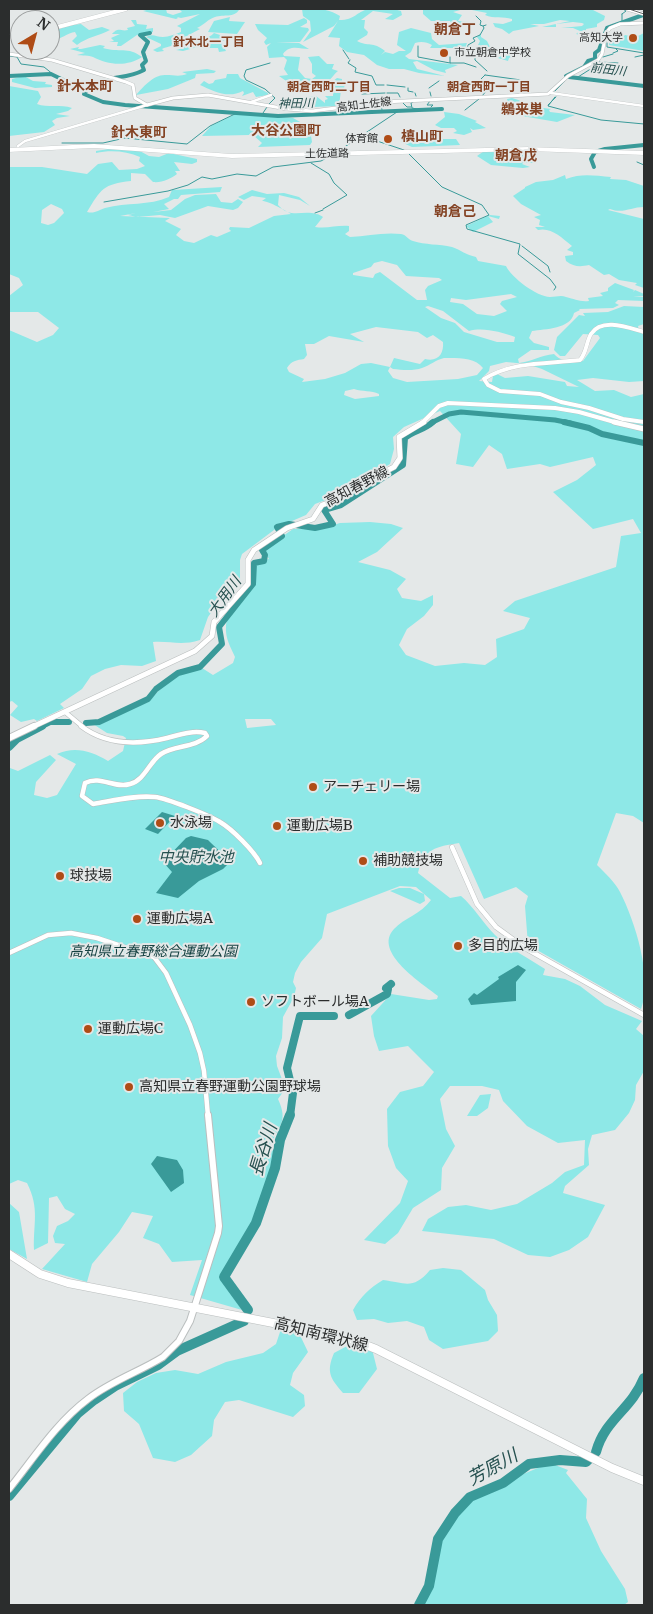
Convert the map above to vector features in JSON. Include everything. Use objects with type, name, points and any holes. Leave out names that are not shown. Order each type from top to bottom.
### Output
[{"type":"highway","points":[[60,26],[126,9]]},
{"type":"highway","name":"土佐道路","points":[[18,146],[108,144],[226,155],[541,148],[644,153]]},
{"type":"highway","points":[[9,149],[18,146],[28,148]]},
{"type":"highway","name":"土佐道路","points":[[9,149],[108,146],[232,156],[541,148]]},
{"type":"main road","points":[[627,9],[644,14]]},
{"type":"main road","points":[[551,93],[567,77],[598,60],[602,54],[606,33],[610,28],[620,24],[644,23]]},
{"type":"main road","points":[[9,54],[52,60],[133,85],[135,98],[143,106]]},
{"type":"main road","name":"高知土佐線","points":[[143,106],[173,98],[205,95],[287,109],[312,111],[374,102],[542,96],[551,93]]},
{"type":"main road","points":[[644,332],[608,325],[600,326],[592,332],[588,347],[580,360],[521,366],[493,374],[484,379],[491,387],[500,390],[540,394],[561,402],[589,408],[622,419],[644,422]]},
{"type":"main road","name":"高知春野線","points":[[9,738],[195,651],[209,640],[212,636],[211,628],[214,622],[248,584],[248,560],[250,555],[258,547],[280,533],[295,525],[313,519],[322,505],[342,498],[365,482],[394,467],[400,458],[399,437],[424,422],[435,409],[448,403],[562,409],[591,415],[620,425],[644,429]]},
{"type":"main road","name":"高知南環状線","points":[[9,1254],[32,1270],[51,1279],[291,1325],[358,1341],[376,1348],[612,1468],[644,1481]]},
{"type":"street","points":[[551,93],[644,106]]},
{"type":"street","points":[[251,102],[271,94]]},
{"type":"street","points":[[18,146],[25,140],[143,106]]},
{"type":"street","points":[[64,712],[92,733],[114,740],[139,742],[168,738],[195,731],[205,733],[207,736],[202,742],[161,754],[136,782],[125,785],[101,779],[89,780],[83,787],[82,796],[93,804],[152,797],[176,804],[224,825],[256,855],[260,863]]},
{"type":"street","points":[[452,847],[477,904],[496,927],[525,948],[644,1015]]},
{"type":"street","points":[[9,953],[47,935],[65,934],[88,937],[154,957],[166,973],[190,1026],[204,1071],[218,1217],[216,1246],[182,1336],[170,1352],[111,1384],[77,1408],[59,1426],[9,1489]]},
{"type":"green space","points":[[373,8],[401,11],[402,15],[393,20],[385,19],[393,14],[373,11],[361,20],[365,20],[364,28],[368,32],[367,35],[357,41],[381,48],[385,51],[381,55],[385,52],[393,54],[399,51],[406,51],[397,45],[399,32],[411,28],[431,33],[432,39],[439,45],[467,43],[465,48],[430,48],[432,45],[430,44],[417,42],[411,52],[405,56],[409,59],[458,65],[445,70],[446,73],[434,70],[417,61],[413,62],[417,69],[445,76],[404,69],[389,69],[377,65],[364,55],[347,52],[339,46],[340,38],[328,37],[338,21],[334,26],[303,42],[311,31],[310,21],[303,16],[302,9],[331,12],[340,16],[339,20],[349,19],[364,10]]},
{"type":"green space","points":[[166,9],[167,13],[173,15],[182,12],[180,10],[182,9],[239,10],[232,15],[213,18],[197,28],[200,29],[183,38],[185,42],[157,52],[153,50],[161,46],[161,44],[146,37],[153,35],[165,37],[181,32],[181,28],[177,26],[200,14],[181,18],[177,17],[176,19],[143,11]]},
{"type":"green space","points":[[464,9],[453,12],[462,15],[458,21],[469,22],[468,24],[450,26],[452,24],[450,21],[431,21],[423,14],[423,10]]},
{"type":"green space","points":[[467,9],[591,9],[605,16],[604,20],[597,24],[597,27],[586,29],[586,36],[576,34],[580,31],[573,28],[561,28],[582,26],[584,24],[573,22],[556,24],[570,21],[560,20],[544,24],[530,24],[539,26],[513,31],[509,34],[495,27],[493,23],[503,24],[512,21],[512,19],[488,16],[485,15],[487,13]]},
{"type":"green space","points":[[230,17],[229,21],[245,22],[237,34],[208,32],[214,21]]},
{"type":"green space","points":[[304,18],[307,20],[307,23],[300,27],[308,28],[309,30],[300,42],[276,42],[299,43],[309,49],[292,48],[283,54],[284,56],[300,57],[298,70],[305,78],[312,79],[316,76],[312,73],[312,64],[308,57],[319,56],[327,64],[334,64],[332,69],[338,71],[324,85],[312,89],[300,88],[279,76],[288,75],[284,69],[287,60],[284,57],[269,58],[267,47],[271,43],[266,45],[264,42],[267,38],[258,30],[255,24],[288,25]]},
{"type":"green space","points":[[131,20],[136,20],[137,24],[147,25],[146,29],[153,28],[153,32],[137,35],[121,46],[117,46],[118,42],[109,42],[114,41],[111,38],[120,34],[112,34],[116,30],[128,30],[127,28],[135,26]]},
{"type":"green space","points":[[81,24],[89,30],[102,27],[110,30],[77,45],[72,41],[77,36],[75,32],[60,38],[60,29]]},
{"type":"green space","points":[[556,24],[556,27],[542,27]]},
{"type":"green space","points":[[214,33],[232,39],[221,41],[226,51],[219,52],[218,48],[210,48],[205,45],[183,51],[176,50],[194,41],[209,37]]},
{"type":"green space","name":"高知大学","points":[[644,33],[644,51],[609,45],[616,38],[620,39],[625,35],[636,37]]},
{"type":"green space","points":[[481,34],[481,37],[487,41],[490,47],[500,50],[506,55],[516,55],[509,58],[508,61],[498,58],[503,55],[485,45],[489,51],[483,53],[478,45],[480,41],[477,37]]},
{"type":"green space","points":[[105,46],[103,48],[132,52],[142,57],[124,64],[118,64],[99,60],[91,56],[77,55],[85,53],[70,49]]},
{"type":"green space","points":[[207,69],[216,71],[214,73],[196,74],[195,78],[168,89],[136,95],[149,82],[162,75],[181,75],[187,74],[182,72]]},
{"type":"green space","points":[[227,74],[238,74],[240,78],[268,93],[268,95],[256,97],[253,92],[242,96],[243,91],[226,94],[215,92],[200,85],[204,81],[209,84],[215,80],[226,78]]},
{"type":"green space","points":[[24,76],[33,81],[46,82],[45,84],[52,85],[52,87],[35,88],[12,82],[12,79]]},
{"type":"green space","points":[[337,78],[342,79],[342,85],[345,87],[341,90],[339,106],[313,107],[298,103],[298,98],[316,96],[325,103],[325,100],[328,99],[325,96],[333,96],[333,93],[325,87]]},
{"type":"green space","points":[[9,86],[38,91],[41,97],[37,104],[72,108],[56,114],[70,116],[57,118],[52,121],[55,125],[44,132],[9,136]]},
{"type":"green space","points":[[512,98],[531,104],[529,106],[551,109],[549,110],[550,112],[575,115],[557,122],[522,116],[513,110],[519,108],[508,103],[507,99]]},
{"type":"green space","points":[[444,112],[459,114],[477,121],[475,122],[486,128],[473,130],[470,128],[472,132],[464,135],[453,133],[457,131],[454,128],[441,128],[435,125],[445,117]]},
{"type":"green space","points":[[236,114],[293,118],[302,123],[266,127],[249,135],[202,136],[211,126]]},
{"type":"green space","points":[[292,124],[308,125],[298,130],[314,134],[311,136],[312,142],[310,145],[258,147],[262,143],[253,135],[257,131]]},
{"type":"green space","points":[[409,136],[429,139],[433,136],[443,139],[456,139],[460,145],[412,147],[401,142]]},
{"type":"green space","name":"高知県立春野総合運動公園","points":[[115,148],[138,150],[149,156],[159,157],[169,153],[197,159],[197,162],[192,164],[174,162],[180,171],[175,171],[177,174],[160,182],[153,182],[145,174],[131,173],[131,181],[108,186],[100,193],[87,212],[94,212],[113,206],[161,200],[169,197],[172,190],[222,187],[220,192],[181,195],[178,199],[164,204],[169,209],[153,212],[171,210],[185,199],[195,195],[216,194],[221,202],[232,203],[238,199],[243,202],[238,208],[233,210],[208,206],[175,218],[160,215],[140,217],[170,218],[165,221],[181,229],[176,235],[184,241],[194,243],[211,235],[217,237],[231,231],[230,227],[249,228],[274,216],[291,214],[287,212],[311,213],[323,217],[315,227],[349,226],[349,231],[345,234],[350,237],[401,234],[418,242],[452,247],[476,257],[478,261],[506,266],[525,286],[545,296],[562,296],[580,301],[589,301],[588,298],[603,296],[600,293],[608,291],[608,288],[615,283],[634,290],[633,292],[635,290],[644,294],[644,296],[633,296],[644,297],[644,301],[618,300],[615,303],[619,305],[613,308],[579,309],[563,325],[532,331],[529,338],[534,343],[549,347],[549,350],[531,350],[518,359],[519,363],[554,354],[564,360],[583,361],[600,338],[598,335],[583,334],[565,356],[560,356],[554,350],[557,337],[579,315],[585,316],[583,313],[608,312],[624,306],[644,307],[644,324],[638,326],[639,330],[644,332],[644,381],[629,382],[593,378],[577,380],[595,391],[614,390],[631,397],[644,394],[644,823],[633,816],[616,813],[597,865],[618,888],[626,904],[641,950],[645,982],[641,1009],[528,945],[525,906],[528,896],[516,887],[484,899],[459,843],[432,850],[424,858],[418,873],[450,898],[461,896],[501,940],[545,969],[543,975],[565,979],[580,986],[605,1005],[642,1021],[636,1029],[644,1036],[644,1071],[636,1085],[635,1100],[629,1113],[615,1130],[592,1135],[588,1149],[589,1165],[565,1186],[563,1193],[605,1205],[588,1237],[569,1250],[550,1257],[528,1255],[494,1239],[422,1231],[428,1219],[448,1207],[466,1205],[491,1210],[517,1204],[552,1183],[565,1172],[584,1165],[585,1140],[558,1143],[527,1126],[503,1101],[499,1090],[482,1086],[450,1086],[440,1099],[446,1129],[455,1146],[442,1168],[441,1190],[413,1208],[398,1233],[385,1244],[364,1240],[400,1203],[408,1181],[396,1168],[388,1146],[387,1109],[400,1092],[423,1086],[434,1072],[408,1046],[379,1051],[374,1036],[371,1016],[391,994],[429,1000],[437,999],[438,996],[402,967],[389,947],[389,938],[394,929],[422,909],[431,900],[416,887],[400,886],[327,914],[322,938],[301,962],[295,973],[293,982],[296,988],[294,997],[283,1017],[282,1038],[276,1056],[277,1066],[283,1082],[283,1092],[278,1099],[283,1114],[281,1124],[270,1147],[277,1156],[253,1222],[221,1278],[242,1310],[190,1295],[202,1260],[172,1262],[159,1244],[143,1238],[153,1216],[132,1212],[119,1232],[92,1264],[87,1282],[42,1269],[65,1244],[55,1243],[53,1236],[57,1226],[68,1221],[75,1214],[65,1209],[57,1196],[49,1198],[48,1243],[34,1250],[35,1209],[31,1192],[27,1183],[18,1180],[9,1184],[9,769],[18,771],[50,755],[56,760],[36,782],[34,795],[47,798],[57,795],[76,764],[57,754],[77,750],[108,761],[123,751],[126,738],[107,733],[93,724],[148,702],[165,684],[178,674],[202,668],[213,675],[233,663],[235,657],[227,639],[226,627],[228,618],[233,610],[254,583],[253,562],[269,559],[263,550],[293,529],[320,529],[340,523],[370,522],[391,524],[403,528],[377,552],[358,562],[390,570],[406,579],[397,589],[402,598],[421,601],[433,595],[433,605],[424,616],[407,629],[399,645],[406,655],[435,666],[464,663],[485,665],[497,657],[496,639],[524,629],[530,618],[503,611],[515,601],[616,567],[621,536],[641,533],[633,519],[593,529],[553,492],[577,480],[596,465],[593,457],[550,467],[540,464],[507,469],[502,454],[489,445],[473,467],[456,464],[461,434],[440,411],[404,427],[393,437],[394,449],[390,464],[336,496],[315,504],[306,515],[278,527],[242,554],[240,560],[240,579],[220,600],[208,617],[200,640],[182,643],[153,642],[156,661],[142,666],[121,665],[105,669],[91,676],[82,689],[60,704],[64,708],[37,721],[34,719],[21,722],[10,715],[18,706],[12,701],[9,702],[9,330],[37,342],[53,335],[59,328],[38,312],[9,312],[9,296],[23,285],[19,278],[9,274],[9,167],[42,167],[87,174],[98,164],[112,162],[119,170],[137,169],[145,166],[139,161],[140,157],[130,153],[96,153],[96,151]],"holes":[[[51,204],[62,209],[64,213],[54,223],[48,225],[41,223],[42,210]],[[382,261],[397,265],[406,276],[439,278],[442,280],[428,286],[425,290],[427,300],[417,300],[380,272],[375,274],[373,278],[353,275],[353,273],[371,267],[374,263]],[[511,294],[517,297],[502,301],[500,304],[507,311],[494,316],[477,314],[463,304],[450,302],[451,298],[466,300]],[[428,306],[443,311],[469,331],[486,330],[498,332],[515,337],[514,342],[497,342],[464,332],[455,323],[441,318],[425,307]],[[376,327],[418,332],[427,338],[433,335],[443,342],[441,353],[437,358],[425,359],[420,364],[394,358],[390,367],[371,363],[361,364],[345,373],[325,379],[302,382],[304,379],[289,372],[287,368],[292,362],[304,359],[307,355],[305,344],[314,344],[329,336],[364,342],[350,334]],[[444,358],[471,360],[480,364],[483,368],[477,375],[458,379],[407,382],[393,378],[388,371],[390,367],[393,369],[419,369]],[[506,362],[527,364],[579,387],[567,386],[565,382],[528,376],[505,378],[497,374],[493,376],[492,382],[479,381],[489,371],[490,366]],[[354,389],[379,394],[379,396],[355,399],[344,395],[345,391]],[[245,719],[271,719],[276,725],[247,728]]]},
{"type":"green space","points":[[484,151],[522,151],[531,158],[527,158],[528,160],[536,163],[523,163],[530,167],[523,168],[491,165],[477,156]]},
{"type":"green space","points":[[565,175],[566,179],[583,175],[611,177],[610,179],[626,180],[644,186],[644,207],[623,211],[608,210],[644,219],[644,288],[635,285],[637,283],[619,280],[609,274],[604,275],[589,265],[577,266],[566,261],[565,256],[573,255],[573,252],[567,250],[572,246],[552,231],[538,230],[535,227],[545,227],[539,225],[540,220],[534,217],[541,215],[521,204],[513,196],[536,182],[553,180]]},
{"type":"green space","points":[[252,190],[267,194],[284,193],[299,197],[310,206],[300,200],[279,195],[278,205],[282,209],[262,201],[266,198],[252,196],[244,200],[238,197]]},
{"type":"green space","points":[[490,215],[500,216],[499,219],[488,216],[493,222],[473,232],[466,226]]},
{"type":"green space","points":[[399,888],[410,888],[424,894],[425,901],[420,904],[390,891]]},
{"type":"green space","points":[[491,1094],[488,1108],[477,1116],[467,1116],[480,1095]]},
{"type":"green space","points":[[9,1203],[19,1212],[27,1259],[9,1249]]},
{"type":"green space","points":[[443,1268],[461,1270],[485,1290],[488,1300],[497,1315],[498,1331],[488,1341],[443,1349],[429,1340],[424,1327],[407,1321],[388,1323],[374,1319],[357,1320],[353,1310],[356,1305],[366,1293],[383,1280],[414,1283],[430,1270]]},
{"type":"green space","points":[[281,1329],[298,1331],[308,1352],[293,1373],[290,1385],[304,1395],[305,1406],[293,1417],[239,1400],[225,1402],[214,1420],[212,1436],[191,1455],[175,1462],[153,1458],[139,1424],[124,1411],[123,1393],[137,1382],[156,1373],[175,1370],[198,1374],[226,1362],[263,1353],[276,1344]]},
{"type":"green space","points":[[349,1345],[372,1349],[377,1369],[359,1393],[343,1393],[332,1379],[330,1370],[334,1353]]},
{"type":"green space","points":[[550,1463],[568,1470],[566,1473],[587,1499],[586,1518],[601,1551],[625,1589],[628,1602],[624,1605],[417,1605],[430,1576],[430,1557],[444,1525],[459,1508],[494,1486]]},
{"type":"water","name":"水泳場","points":[[162,812],[175,816],[158,834],[145,829]]},
{"type":"water","name":"中央貯水池","points":[[191,836],[208,840],[222,854],[228,864],[223,869],[199,881],[178,898],[156,893],[172,872],[163,862],[186,838]]},
{"type":"water","points":[[518,965],[526,970],[516,982],[516,1001],[471,1005],[468,999],[474,993],[477,995],[499,979],[498,977]]},
{"type":"water","points":[[157,1156],[177,1160],[183,1170],[184,1183],[171,1192],[151,1164]]},
{"type":"waterway","points":[[622,22],[622,14],[626,11],[623,9]]},
{"type":"waterway","name":"前田川","points":[[566,76],[584,67],[588,61],[595,59],[595,53],[599,50],[607,28],[643,15]]},
{"type":"waterway","points":[[476,16],[481,21],[480,25],[483,26]]},
{"type":"waterway","points":[[468,48],[468,45],[475,41],[473,38],[480,35],[484,28],[483,26]]},
{"type":"waterway","name":"神田川","points":[[86,91],[102,81],[136,74],[144,70],[142,65],[146,61],[143,52],[148,42],[140,35],[150,33]]},
{"type":"waterway","points":[[607,43],[607,47],[644,53]]},
{"type":"waterway","points":[[418,46],[418,57],[450,63]]},
{"type":"waterway","points":[[613,53],[618,51],[616,49]]},
{"type":"waterway","points":[[343,50],[349,59]]},
{"type":"waterway","points":[[470,53],[475,55]]},
{"type":"waterway","points":[[603,57],[613,54]]},
{"type":"waterway","points":[[635,57],[644,55]]},
{"type":"waterway","points":[[9,56],[17,57],[21,64],[44,67],[54,75]]},
{"type":"waterway","points":[[475,56],[475,60],[487,71]]},
{"type":"waterway","points":[[450,57],[450,63]]},
{"type":"waterway","points":[[350,60],[348,63],[356,68],[355,72],[372,76],[376,85],[384,85]]},
{"type":"waterway","points":[[598,62],[618,63]]},
{"type":"waterway","points":[[269,104],[275,98],[265,89],[246,80],[244,76],[246,70],[270,63]]},
{"type":"waterway","points":[[450,63],[464,63],[476,67]]},
{"type":"waterway","points":[[578,77],[589,70],[607,64]]},
{"type":"waterway","points":[[9,76],[51,74],[86,91]]},
{"type":"waterway","points":[[482,96],[487,90],[474,86],[485,75],[521,80]]},
{"type":"waterway","name":"前田川","points":[[569,77],[644,86]]},
{"type":"waterway","points":[[429,88],[439,81]]},
{"type":"waterway","points":[[555,91],[565,81]]},
{"type":"waterway","points":[[469,87],[474,84]]},
{"type":"waterway","points":[[362,92],[361,90],[370,88],[369,85]]},
{"type":"waterway","points":[[387,85],[405,87]]},
{"type":"waterway","points":[[408,88],[408,91],[413,92]]},
{"type":"waterway","name":"神田川","points":[[86,91],[84,94],[103,102],[125,105],[278,116],[442,109]]},
{"type":"waterway","points":[[430,92],[431,96]]},
{"type":"waterway","points":[[362,94],[385,93]]},
{"type":"waterway","points":[[387,93],[398,93],[400,97]]},
{"type":"waterway","points":[[552,102],[555,97]]},
{"type":"waterway","points":[[552,102],[556,97]]},
{"type":"waterway","points":[[465,110],[479,99]]},
{"type":"waterway","points":[[430,101],[427,105],[433,105],[431,107]]},
{"type":"waterway","points":[[402,102],[407,107],[411,107]]},
{"type":"waterway","name":"神田川","points":[[413,102],[411,103],[412,108],[417,109]]},
{"type":"waterway","points":[[548,105],[552,102]]},
{"type":"waterway","points":[[552,102],[548,106],[601,120],[644,124]]},
{"type":"waterway","points":[[381,103],[382,110]]},
{"type":"waterway","points":[[263,113],[267,107]]},
{"type":"waterway","points":[[340,150],[399,111]]},
{"type":"waterway","points":[[62,143],[103,143],[125,138],[187,144],[210,126],[237,113]]},
{"type":"waterway","points":[[362,136],[404,150]]},
{"type":"waterway","name":"前田川","points":[[594,167],[591,159],[595,152],[605,149],[644,145]]},
{"type":"waterway","points":[[409,154],[442,187],[482,205],[489,215],[466,225],[467,229],[520,244],[518,254],[550,279],[556,287],[554,290]]},
{"type":"waterway","points":[[104,202],[168,191],[188,185],[202,177],[212,179],[237,174],[256,176],[273,167],[321,161],[332,155]]},
{"type":"waterway","points":[[637,162],[644,165]]},
{"type":"waterway","points":[[311,163],[329,174],[334,183],[347,195],[323,209]]},
{"type":"waterway","points":[[315,213],[323,210]]},
{"type":"waterway","points":[[522,246],[548,266],[550,272]]},
{"type":"waterway","points":[[433,422],[449,414],[461,412],[570,423]]},
{"type":"waterway","name":"大用川","points":[[86,723],[99,722],[148,699],[156,689],[178,673],[200,667],[222,644],[219,627],[253,584],[254,563],[264,561],[265,555],[262,550],[282,536],[277,527],[289,524],[315,528],[333,524],[324,510],[341,505],[403,465],[405,438],[433,422]]},
{"type":"waterway","points":[[564,422],[589,428],[602,434],[644,443]]},
{"type":"waterway","name":"大用川","points":[[42,726],[50,722],[69,722]]},
{"type":"waterway","name":"大用川","points":[[9,747],[17,739],[42,726]]},
{"type":"waterway","name":"長谷川","points":[[349,1015],[387,994],[388,989],[386,988],[391,984]]},
{"type":"waterway","name":"長谷川","points":[[290,1116],[293,1093],[287,1068],[300,1016],[334,1016]]},
{"type":"waterway","name":"長谷川","points":[[248,1310],[224,1277],[256,1223],[275,1168],[280,1140],[290,1115]]},
{"type":"waterway","name":"長谷川","points":[[9,1496],[77,1414],[94,1400],[115,1386],[158,1365],[177,1351],[244,1321]]},
{"type":"waterway","name":"芳原川","points":[[596,1452],[605,1431],[639,1389],[644,1378]]},
{"type":"waterway","name":"芳原川","points":[[419,1605],[429,1586],[438,1539],[455,1513],[470,1497],[503,1483],[529,1464],[560,1460],[586,1462],[590,1458]]},
{"type":"tram line","points":[[629,9],[644,14]]},
{"type":"place","name":"高知大学","points":[[633,38]]},
{"type":"place","name":"市立朝倉中学校","points":[[444,53]]},
{"type":"place","name":"体育館","points":[[388,139]]},
{"type":"place","name":"アーチェリー場","points":[[313,787]]},
{"type":"place","name":"水泳場","points":[[160,823]]},
{"type":"place","name":"運動広場B","points":[[277,826]]},
{"type":"place","name":"補助競技場","points":[[363,861]]},
{"type":"place","name":"球技場","points":[[60,876]]},
{"type":"place","name":"運動広場A","points":[[137,919]]},
{"type":"place","name":"多目的広場","points":[[458,946]]},
{"type":"place","name":"ソフトボール場A","points":[[251,1002]]},
{"type":"place","name":"運動広場C","points":[[88,1029]]},
{"type":"place","name":"高知県立春野運動公園野球場","points":[[129,1087]]},
{"type":"district","name":"朝倉丁","points":[[455,30]]},
{"type":"district","name":"針木北一丁目","points":[[209,43]]},
{"type":"district","name":"針木本町","points":[[85,87]]},
{"type":"district","name":"朝倉西町二丁目","points":[[329,88]]},
{"type":"district","name":"朝倉西町一丁目","points":[[489,88]]},
{"type":"district","name":"鵜来巣","points":[[522,110]]},
{"type":"district","name":"大谷公園町","points":[[286,131]]},
{"type":"district","name":"針木東町","points":[[139,133]]},
{"type":"district","name":"槙山町","points":[[422,137]]},
{"type":"district","name":"朝倉戊","points":[[516,156]]},
{"type":"district","name":"朝倉己","points":[[455,212]]}]
